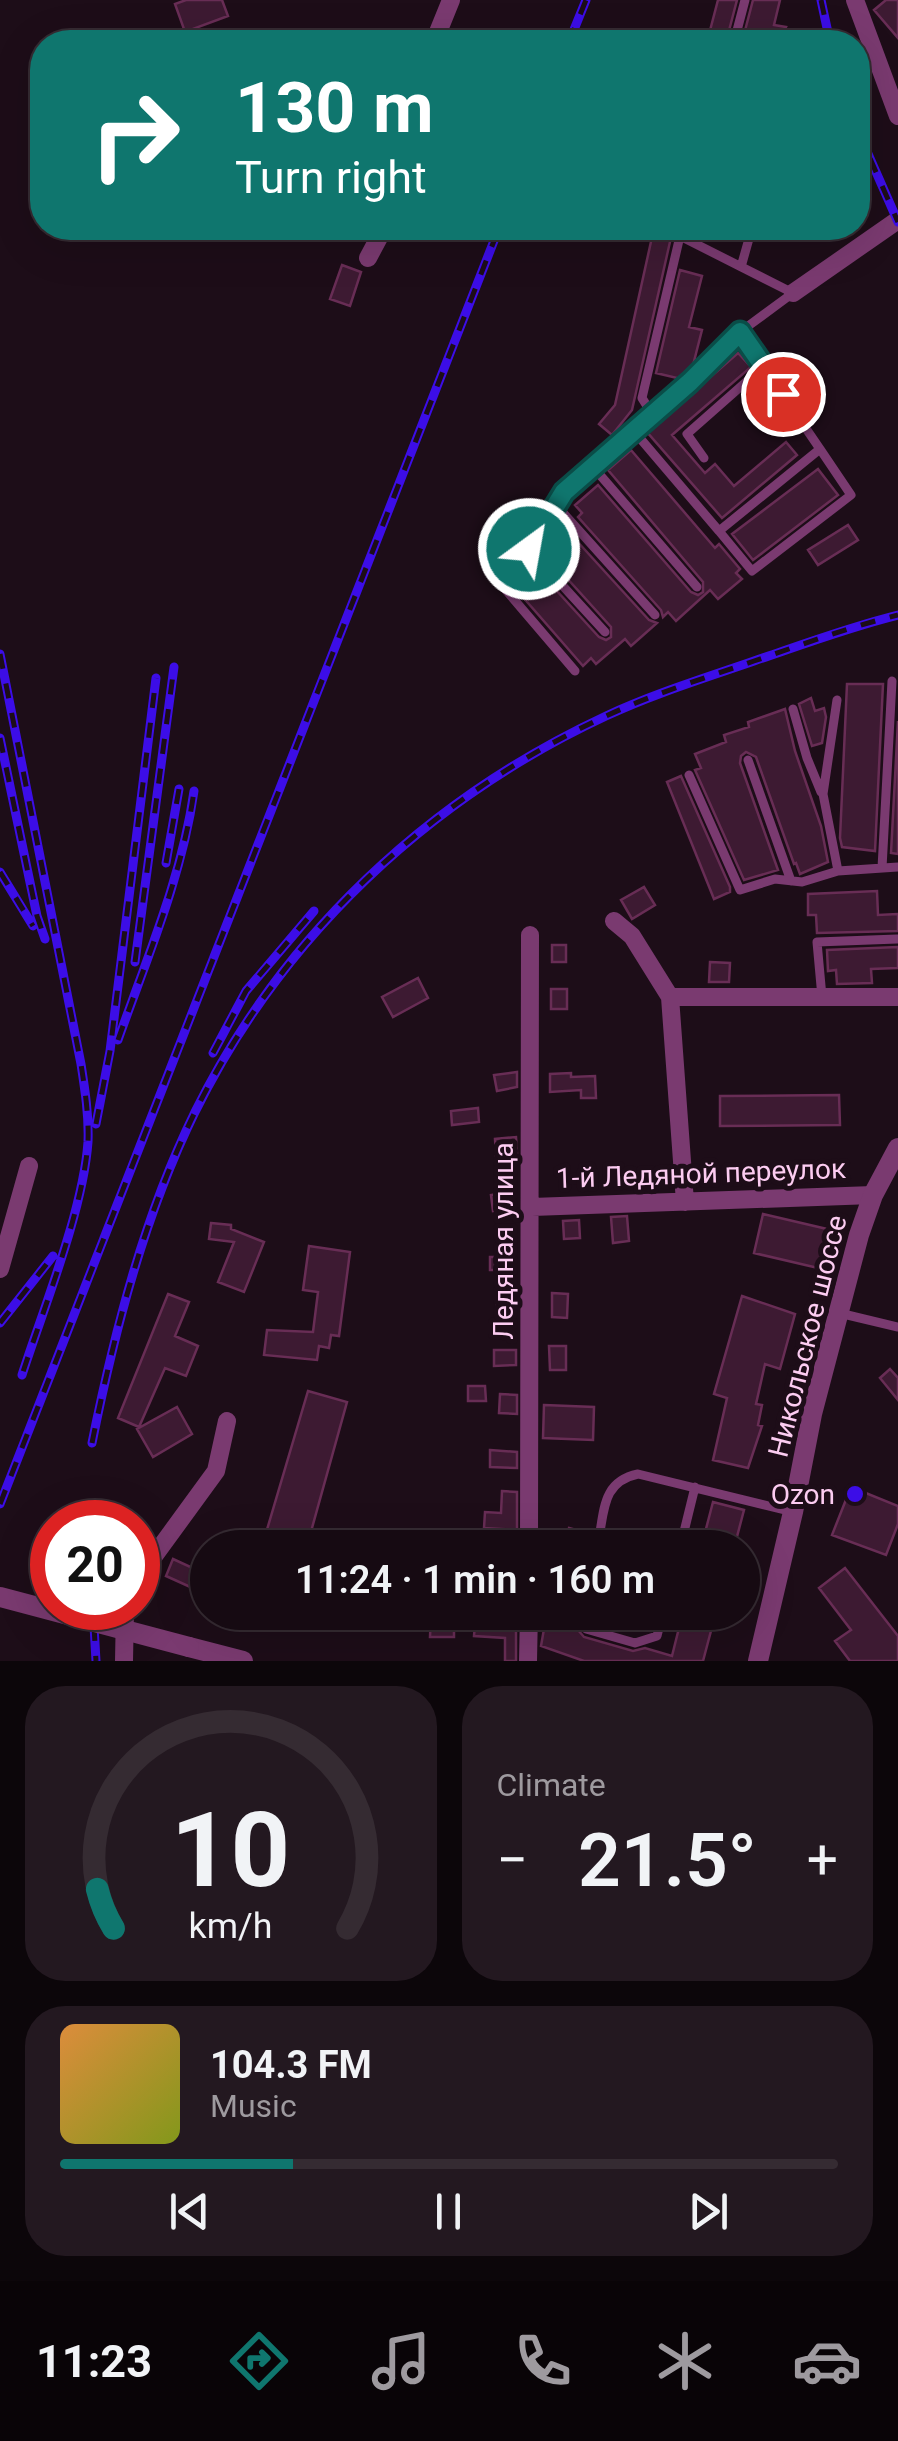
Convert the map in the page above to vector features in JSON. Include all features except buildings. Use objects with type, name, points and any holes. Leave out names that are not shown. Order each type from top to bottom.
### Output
[{"type":"street","points":[[439,30],[451,0]]},
{"type":"street","points":[[855,0],[866,30]]},
{"type":"street","points":[[870,40],[898,116]]},
{"type":"street","points":[[870,239],[898,220]]},
{"type":"street","points":[[368,258],[378,240]]},
{"type":"street","points":[[793,293],[869,240]]},
{"type":"street","points":[[614,921],[632,936],[670,997],[684,1202]]},
{"type":"street","name":"Ледяная улица","points":[[529,1530],[530,935]]},
{"type":"street","points":[[670,997],[898,997]]},
{"type":"street","name":"Никольское шоссе","points":[[761,1660],[812,1414],[858,1234],[873,1194],[898,1148]]},
{"type":"street","points":[[0,1270],[29,1166]]},
{"type":"street","name":"1-й Ледяной переулок","points":[[532,1207],[873,1194]]},
{"type":"street","points":[[160,1548],[216,1471],[227,1421]]},
{"type":"street","points":[[0,1597],[243,1661]]},
{"type":"street","points":[[124,1661],[125,1630]]},
{"type":"street","points":[[528,1661],[529,1630]]},
{"type":"lane","points":[[737,30],[745,0]]},
{"type":"lane","points":[[652,414],[642,398],[679,240]]},
{"type":"lane","points":[[575,671],[505,589],[564,492],[690,382],[740,332],[793,293],[697,240]]},
{"type":"lane","points":[[741,267],[749,240]]},
{"type":"lane","points":[[632,430],[752,571],[851,495],[740,332]]},
{"type":"lane","points":[[704,458],[687,434],[764,366]]},
{"type":"lane","points":[[719,531],[820,449]]},
{"type":"lane","points":[[594,468],[697,587]]},
{"type":"lane","points":[[556,504],[654,614]]},
{"type":"lane","points":[[529,549],[606,632]]},
{"type":"lane","points":[[882,868],[892,681]]},
{"type":"lane","points":[[822,794],[837,700]]},
{"type":"lane","points":[[793,710],[822,794],[838,871]]},
{"type":"lane","points":[[748,760],[791,881]]},
{"type":"lane","points":[[690,775],[740,890],[776,878],[802,882],[838,871],[898,867]]},
{"type":"lane","points":[[822,997],[817,942],[897,939]]},
{"type":"lane","points":[[839,1313],[898,1327]]},
{"type":"lane","points":[[601,1530],[610,1488],[618,1478],[638,1474],[793,1512]]},
{"type":"lane","points":[[684,1530],[695,1487]]},
{"type":"lane","points":[[590,1630],[636,1643],[657,1636],[658,1630]]},
{"type":"railway","points":[[574,30],[586,0]]},
{"type":"railway","points":[[821,0],[827,30]]},
{"type":"railway","points":[[870,158],[898,222]]},
{"type":"railway","points":[[0,1504],[494,240]]},
{"type":"railway","points":[[92,1443],[146,1232],[195,1112],[230,1048],[271,988],[316,931],[366,879],[479,788],[606,716],[698,680],[898,615]]},
{"type":"railway","points":[[0,654],[81,1064],[88,1122],[79,1198],[22,1375]]},
{"type":"railway","points":[[135,962],[174,667]]},
{"type":"railway","points":[[96,1124],[110,1051],[156,678]]},
{"type":"railway","points":[[0,738],[45,939]]},
{"type":"railway","points":[[166,863],[179,789]]},
{"type":"railway","points":[[118,1040],[172,886],[194,791]]},
{"type":"railway","points":[[0,872],[33,926]]},
{"type":"railway","points":[[213,1053],[246,991],[314,911]]},
{"type":"railway","points":[[0,1323],[53,1256]]},
{"type":"railway","points":[[94,1630],[96,1661]]},
{"type":"place","name":"Ozon","points":[[855,1494]]},
{"type":"route","points":[[529,549],[564,492],[690,382],[740,332],[783,394]]}]
